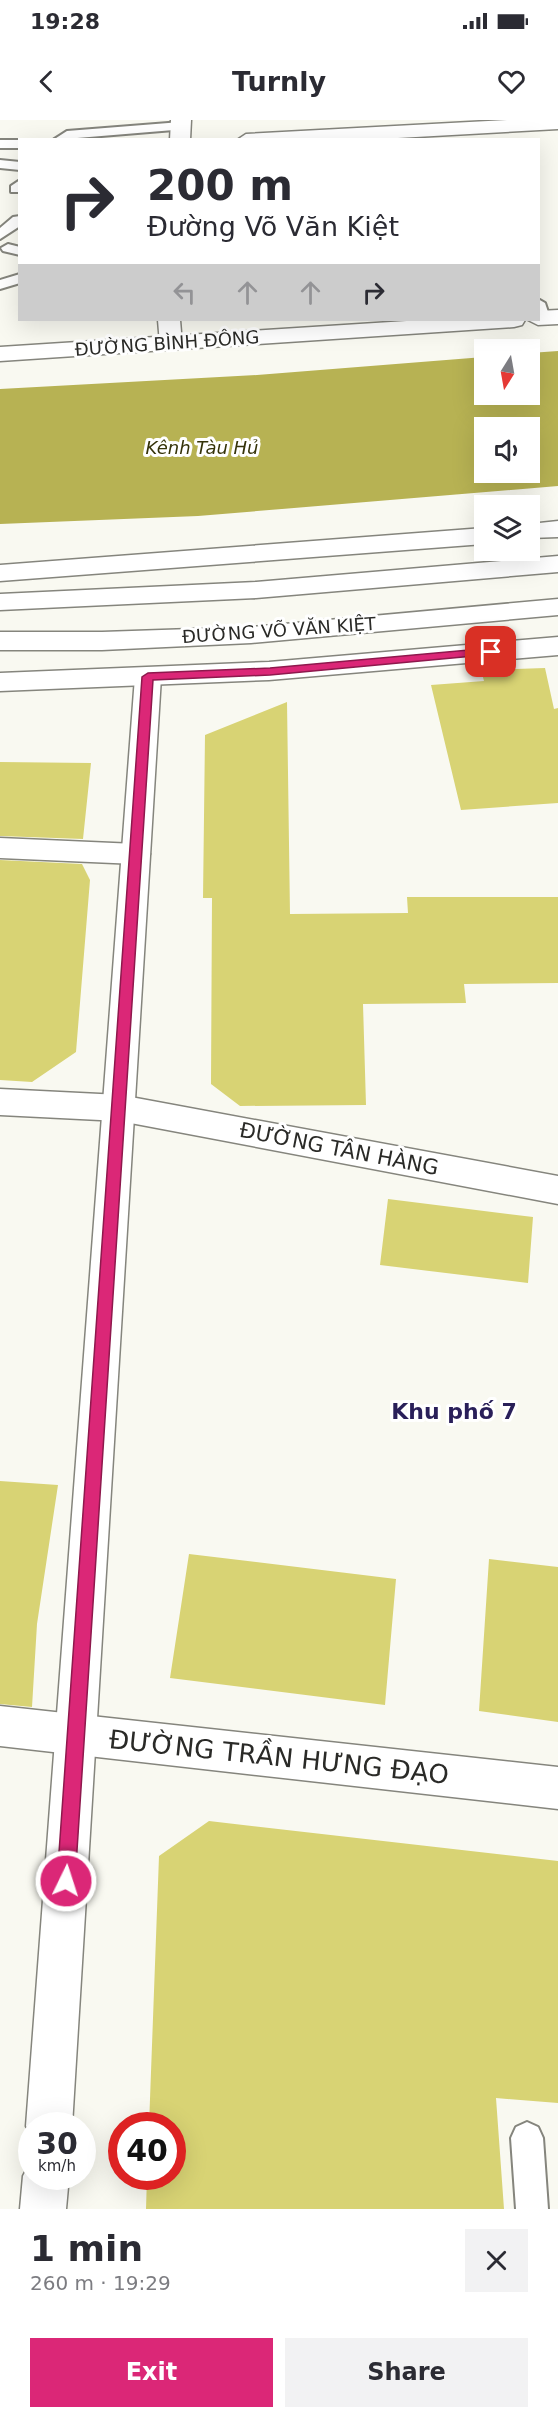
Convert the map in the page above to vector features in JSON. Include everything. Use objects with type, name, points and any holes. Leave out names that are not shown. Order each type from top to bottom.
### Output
[{"type":"main road","points":[[302,138],[558,123]]},
{"type":"main road","points":[[169,321],[171,344]]},
{"type":"main road","name":"ĐƯỜNG BÌNH ĐÔNG","points":[[0,354],[500,321]]},
{"type":"main road","points":[[540,530],[558,529]]},
{"type":"main road","points":[[0,573],[474,537]]},
{"type":"main road","name":"ĐƯỜNG VÕ VĂN KIỆT","points":[[0,602],[256,590],[558,564]]},
{"type":"main road","name":"ĐƯỜNG VÕ VĂN KIỆT","points":[[0,641],[102,641],[250,634],[558,607]]},
{"type":"main road","name":"ĐƯỜNG VÕ VĂN KIỆT","points":[[0,682],[270,671],[558,646]]},
{"type":"main road","points":[[50,2112],[148,677]]},
{"type":"main road","points":[[0,848],[136,854]]},
{"type":"main road","name":"ĐƯỜNG TÂN HÀNG","points":[[0,1102],[120,1108],[558,1190]]},
{"type":"main road","name":"ĐƯỜNG TRẦN HƯNG ĐẠO","points":[[0,1725],[558,1788]]},
{"type":"main road","points":[[44,2209],[45,2190]]},
{"type":"lane","points":[[61,121],[63,137],[181,129]]},
{"type":"lane","points":[[0,144],[18,144]]},
{"type":"lane","points":[[0,164],[18,166]]},
{"type":"lane","points":[[9,245],[18,220]]},
{"type":"lane","points":[[0,285],[18,279]]},
{"type":"lane","points":[[527,2138],[532,2209]]},
{"type":"water","name":"Kênh Tàu Hủ","points":[[558,351],[558,486],[198,516],[0,524],[0,389],[257,375],[474,358],[474,405],[540,405],[540,352]]},
{"type":"building","points":[[545,668],[554,709],[558,708],[558,803],[461,810],[431,685],[484,681],[481,670]]},
{"type":"building","points":[[287,702],[290,914],[408,913],[407,897],[558,897],[558,983],[464,984],[466,1003],[363,1004],[366,1105],[240,1106],[211,1084],[212,898],[203,898],[205,735]]},
{"type":"building","points":[[0,762],[91,763],[83,839],[0,836]]},
{"type":"building","points":[[0,860],[82,864],[90,880],[76,1052],[32,1082],[0,1080]]},
{"type":"building","points":[[388,1199],[533,1217],[528,1283],[380,1265]]},
{"type":"building","points":[[0,1481],[58,1485],[37,1624],[32,1707],[0,1704]]},
{"type":"building","points":[[189,1554],[396,1579],[385,1705],[170,1678]]},
{"type":"building","points":[[489,1559],[558,1567],[558,1722],[479,1711]]},
{"type":"building","points":[[209,1821],[558,1861],[558,2103],[496,2098],[504,2209],[146,2209],[147,2190],[186,2190],[186,2112],[150,2112],[159,1856]]},
{"type":"district","name":"Khu phố 7","points":[[454,1411]]},
{"type":"route","points":[[66,1881],[148,677],[270,671],[491,652]]}]
